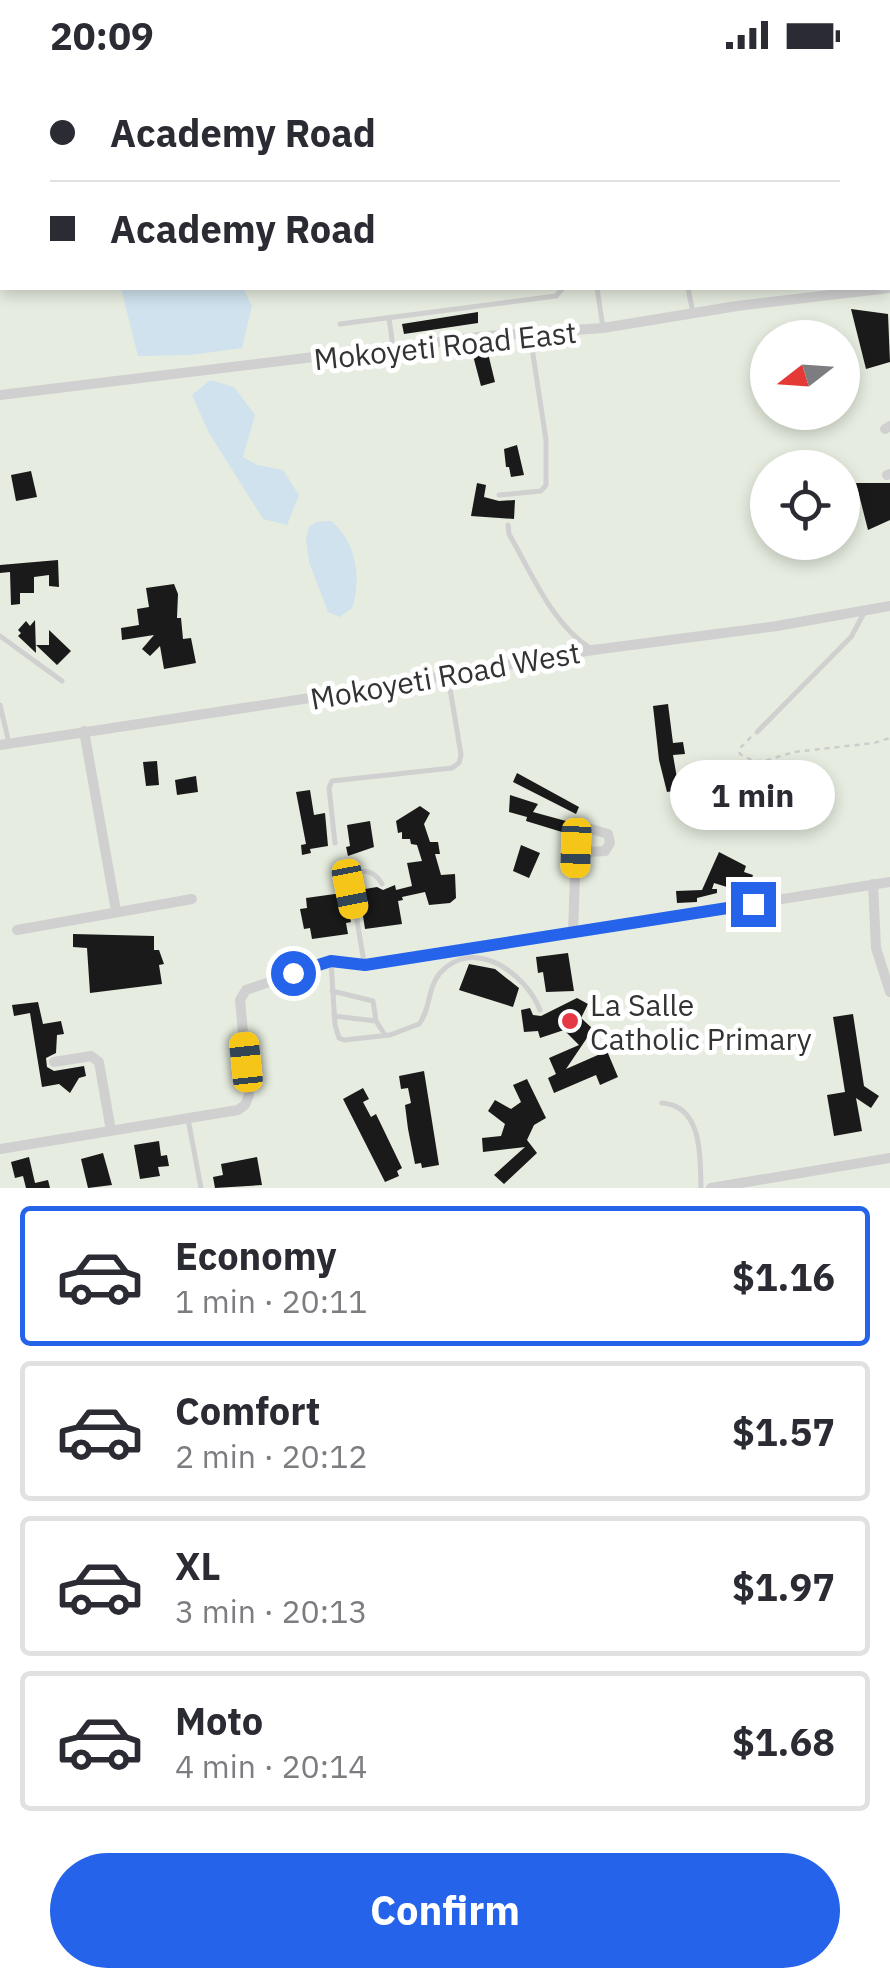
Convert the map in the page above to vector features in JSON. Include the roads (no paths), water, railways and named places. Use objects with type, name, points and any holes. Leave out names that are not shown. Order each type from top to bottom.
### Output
[{"type":"street","name":"Mokoyeti Road East","points":[[0,395],[487,336],[602,328],[874,290]]},
{"type":"street","name":"Mokoyeti Road West","points":[[4,744],[890,606]]},
{"type":"street","points":[[84,732],[116,910]]},
{"type":"street","points":[[574,932],[576,848]]},
{"type":"street","points":[[0,1149],[238,1110],[249,1095],[240,1000],[246,990],[331,961],[365,965],[890,882]]},
{"type":"street","points":[[873,884],[876,948],[890,992]]},
{"type":"street","points":[[17,930],[192,899]]},
{"type":"street","points":[[54,1062],[96,1058],[111,1131]]},
{"type":"street","points":[[711,1188],[890,1158]]},
{"type":"lane","points":[[340,324],[556,296],[561,290]]},
{"type":"lane","points":[[597,290],[602,328]]},
{"type":"lane","points":[[688,290],[692,313]]},
{"type":"lane","points":[[389,316],[394,350]]},
{"type":"lane","points":[[499,495],[541,491],[546,485],[546,440],[530,335]]},
{"type":"lane","points":[[508,525],[509,534],[551,606],[567,628],[593,650]]},
{"type":"lane","points":[[756,732],[858,630],[865,610]]},
{"type":"lane","points":[[0,636],[62,681]]},
{"type":"lane","points":[[335,843],[328,788],[332,781],[452,768],[459,763],[448,674]]},
{"type":"lane","points":[[0,705],[4,744]]},
{"type":"lane","points":[[365,965],[350,879],[370,871],[382,884]]},
{"type":"lane","points":[[331,961],[336,1032],[344,1040],[385,1036],[419,1024],[441,972],[454,962],[469,959],[506,966],[524,980],[540,1010]]},
{"type":"lane","points":[[332,992],[371,1000],[376,1022],[385,1036]]},
{"type":"lane","points":[[334,1016],[376,1022]]},
{"type":"lane","points":[[662,1103],[679,1107],[687,1114],[699,1146],[701,1188]]},
{"type":"lane","points":[[188,1119],[201,1188]]},
{"type":"water","points":[[122,290],[244,290],[252,306],[242,348],[191,355],[138,356]]},
{"type":"water","points":[[210,380],[234,387],[255,415],[243,457],[257,465],[283,470],[299,495],[287,525],[263,519],[209,433],[192,395]]},
{"type":"water","points":[[331,521],[346,539],[355,561],[352,608],[340,617],[328,612],[309,562],[306,539],[309,527]]},
{"type":"place","name":"La Salle Catholic Primary","points":[[570,1021]]}]
